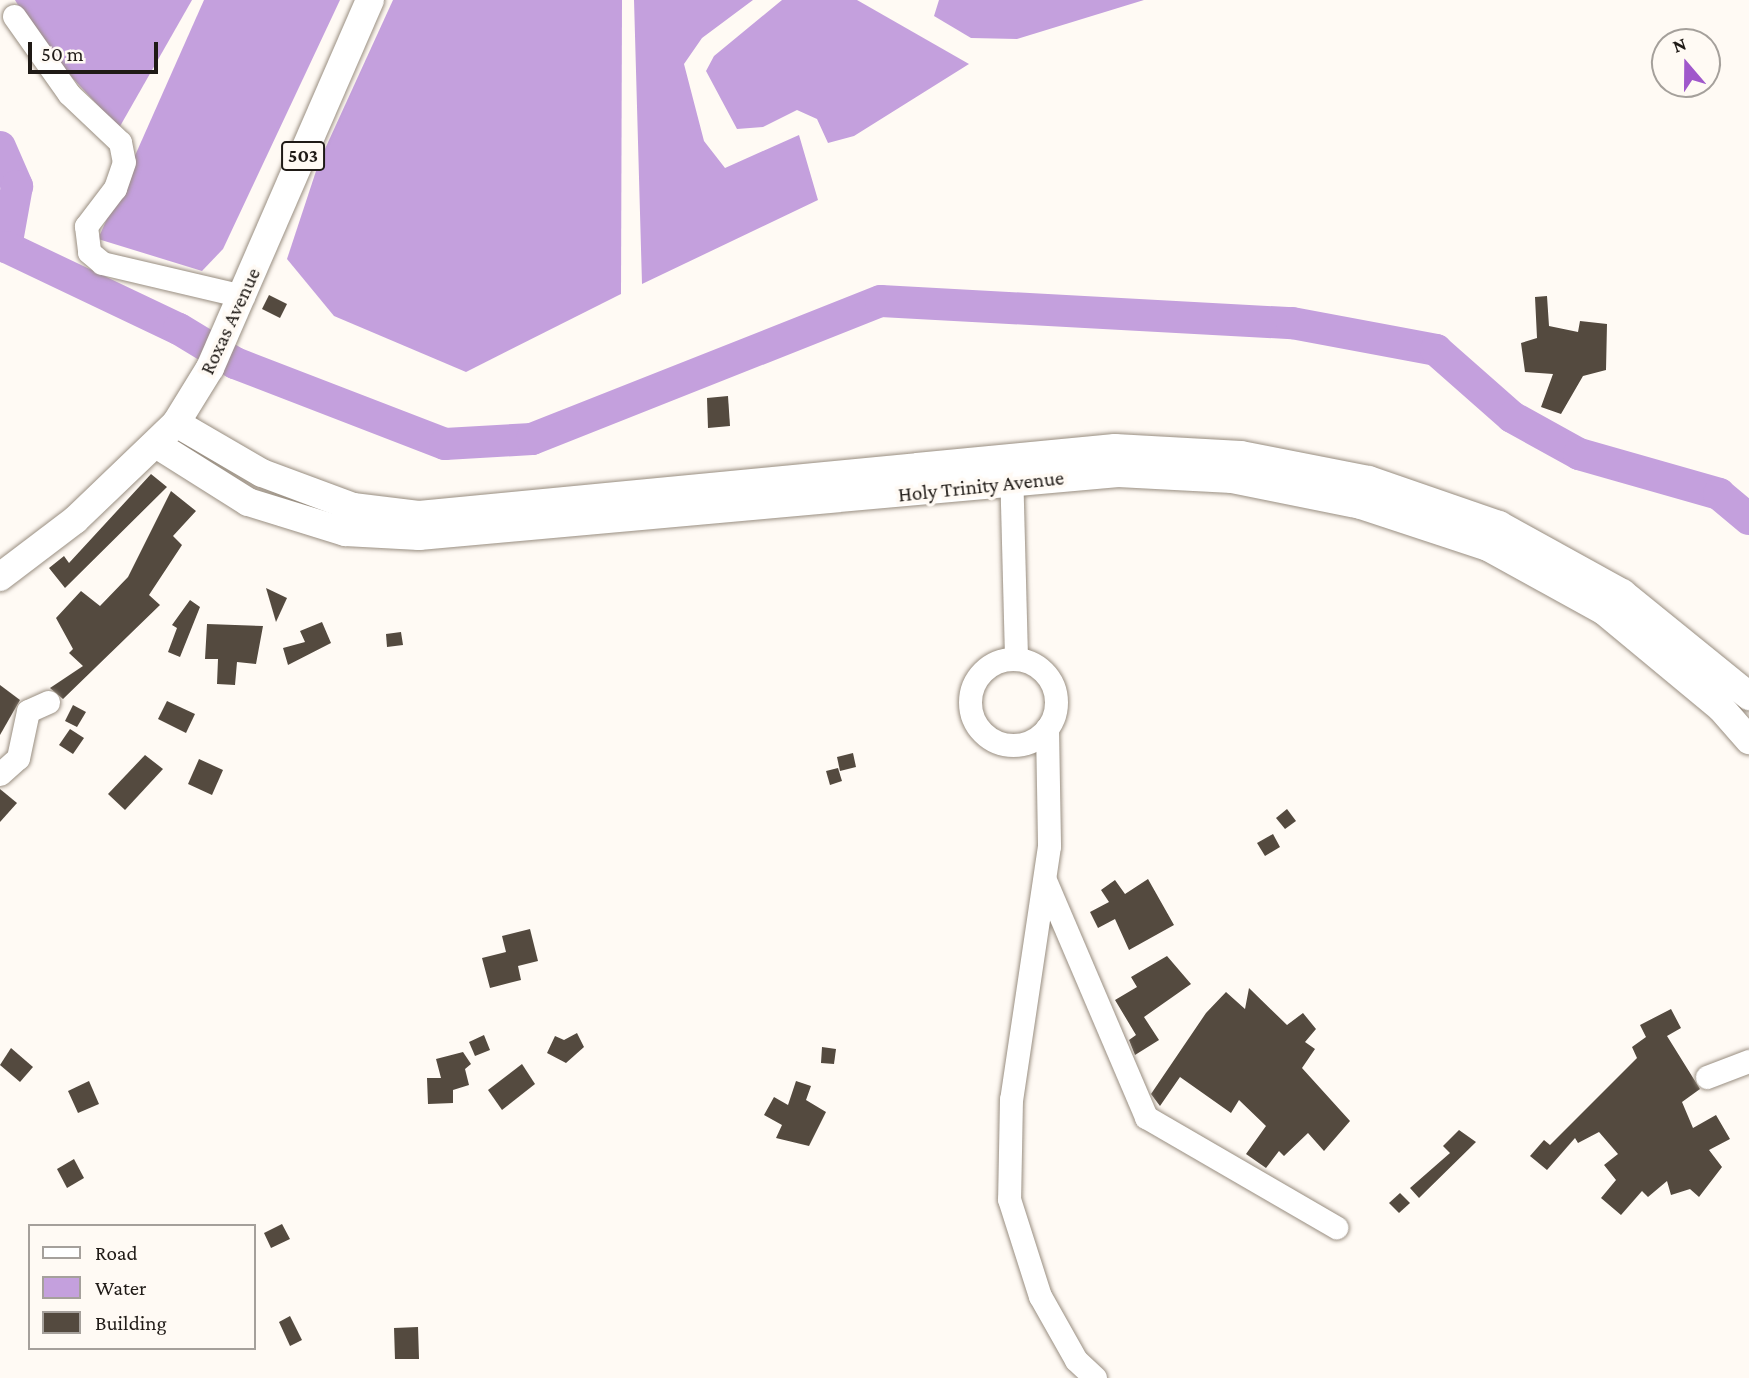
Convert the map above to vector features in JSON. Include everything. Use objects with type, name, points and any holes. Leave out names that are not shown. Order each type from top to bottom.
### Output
[{"type":"main road","name":"Roxas Avenue","points":[[0,577],[159,446],[176,423],[210,368],[370,0]]},
{"type":"main road","name":"Holy Trinity Avenue","points":[[176,423],[349,519]]},
{"type":"main road","name":"Holy Trinity Avenue","points":[[159,446],[248,502],[349,519],[501,532],[1012,471],[1115,448],[1241,455],[1369,480],[1499,525],[1622,593],[1749,696]]},
{"type":"main road","name":"Holy Trinity Avenue","points":[[1012,471],[1232,479],[1360,505],[1488,547],[1604,611],[1721,708],[1749,740]]},
{"type":"street","points":[[14,16],[69,94],[120,142],[124,162],[116,188],[86,226],[89,252],[102,263],[239,304]]},
{"type":"street","points":[[1012,471],[1016,659]]},
{"type":"street","points":[[1047,728],[1027,741],[1004,744],[977,726],[971,712],[970,695],[986,668],[1016,659],[1051,681],[1056,702],[1047,728],[1053,779],[1045,880],[1011,1099],[1009,1199],[1040,1296],[1076,1360],[1095,1378]]},
{"type":"street","points":[[0,774],[18,758],[23,718],[48,702]]},
{"type":"street","points":[[1045,880],[1146,1117],[1336,1227]]},
{"type":"street","points":[[1707,1077],[1749,1061]]},
{"type":"water","points":[[15,0],[192,0],[119,128],[41,44]]},
{"type":"water","points":[[204,0],[340,0],[223,249],[202,271],[98,239]]},
{"type":"water","points":[[393,0],[622,0],[621,294],[466,372],[334,316],[287,259],[319,162]]},
{"type":"water","points":[[634,0],[753,0],[702,38],[684,64],[704,141],[725,168],[799,135],[818,200],[642,284]]},
{"type":"water","points":[[782,0],[857,0],[969,64],[854,136],[828,143],[817,119],[797,110],[763,127],[737,129],[706,71],[714,56]]},
{"type":"water","points":[[939,0],[1144,0],[1017,39],[971,38],[934,16]]},
{"type":"building","points":[[269,295],[287,304],[280,318],[262,309]]},
{"type":"building","points":[[1547,296],[1549,326],[1578,332],[1580,321],[1607,324],[1606,370],[1583,376],[1561,414],[1541,407],[1553,374],[1525,372],[1521,343],[1537,338],[1535,297]]},
{"type":"building","points":[[728,396],[730,426],[708,428],[707,398]]},
{"type":"building","points":[[151,474],[167,487],[65,588],[49,568],[64,556],[69,563]]},
{"type":"building","points":[[171,491],[196,511],[173,536],[182,545],[149,595],[160,605],[63,699],[50,688],[83,666],[69,653],[73,649],[56,618],[81,591],[100,606],[128,577]]},
{"type":"building","points":[[266,588],[287,598],[276,622]]},
{"type":"building","points":[[190,600],[200,607],[180,657],[168,652],[177,628],[172,625]]},
{"type":"building","points":[[322,622],[331,643],[288,665],[283,648],[305,642],[300,631]]},
{"type":"building","points":[[207,624],[263,626],[256,664],[237,662],[235,685],[217,684],[218,659],[205,659]]},
{"type":"building","points":[[401,632],[403,645],[387,647],[386,634]]},
{"type":"building","points":[[0,685],[20,700],[0,735]]},
{"type":"building","points":[[167,701],[195,714],[186,733],[158,719]]},
{"type":"building","points":[[73,705],[86,712],[77,727],[65,721]]},
{"type":"building","points":[[70,729],[84,738],[73,754],[59,745]]},
{"type":"building","points":[[853,753],[856,767],[840,771],[837,757]]},
{"type":"building","points":[[145,755],[163,769],[125,810],[108,794]]},
{"type":"building","points":[[199,759],[223,770],[212,795],[188,784]]},
{"type":"building","points":[[838,768],[842,781],[830,785],[826,771]]},
{"type":"building","points":[[0,789],[17,803],[0,822]]},
{"type":"building","points":[[1287,809],[1296,821],[1285,829],[1276,818]]},
{"type":"building","points":[[1273,834],[1280,847],[1265,856],[1257,843]]},
{"type":"building","points":[[1148,879],[1174,925],[1129,950],[1115,919],[1098,928],[1090,912],[1109,902],[1101,890],[1115,880],[1125,894]]},
{"type":"building","points":[[530,929],[538,961],[518,966],[521,980],[490,988],[482,958],[506,952],[502,936]]},
{"type":"building","points":[[1167,956],[1191,984],[1144,1017],[1159,1040],[1135,1055],[1129,1040],[1136,1035],[1115,1000],[1137,987],[1131,977]]},
{"type":"building","points":[[1249,988],[1287,1025],[1303,1013],[1316,1029],[1305,1042],[1315,1049],[1302,1068],[1350,1121],[1324,1151],[1308,1133],[1284,1156],[1279,1151],[1266,1168],[1246,1154],[1266,1126],[1239,1100],[1231,1113],[1180,1077],[1160,1106],[1151,1094],[1206,1013],[1226,992],[1245,1009]]},
{"type":"building","points":[[1671,1009],[1681,1028],[1667,1036],[1700,1089],[1682,1102],[1693,1128],[1716,1115],[1730,1139],[1709,1150],[1722,1167],[1699,1197],[1690,1189],[1671,1195],[1667,1181],[1648,1197],[1642,1191],[1621,1215],[1601,1198],[1616,1180],[1604,1165],[1618,1154],[1599,1132],[1578,1143],[1575,1138],[1547,1170],[1530,1156],[1544,1140],[1550,1145],[1637,1058],[1632,1047],[1646,1037],[1640,1025]]},
{"type":"building","points":[[577,1033],[584,1047],[566,1063],[547,1053],[555,1036],[564,1040]]},
{"type":"building","points":[[484,1035],[490,1050],[475,1056],[469,1042]]},
{"type":"building","points":[[822,1047],[836,1049],[834,1064],[821,1063]]},
{"type":"building","points":[[11,1048],[33,1067],[20,1082],[0,1065]]},
{"type":"building","points":[[463,1052],[471,1064],[465,1069],[469,1085],[453,1090],[453,1103],[428,1104],[427,1078],[441,1078],[436,1059]]},
{"type":"building","points":[[522,1064],[535,1084],[502,1110],[488,1090]]},
{"type":"building","points":[[89,1081],[99,1104],[78,1113],[68,1091]]},
{"type":"building","points":[[796,1081],[811,1086],[806,1100],[826,1112],[809,1146],[776,1138],[782,1125],[764,1115],[774,1097],[788,1105]]},
{"type":"building","points":[[1459,1130],[1476,1142],[1419,1198],[1410,1188],[1450,1153],[1443,1146]]},
{"type":"building","points":[[74,1159],[84,1178],[67,1188],[57,1169]]},
{"type":"building","points":[[1400,1193],[1410,1203],[1399,1213],[1389,1203]]},
{"type":"building","points":[[282,1224],[290,1239],[271,1248],[264,1233]]},
{"type":"building","points":[[290,1316],[302,1340],[290,1346],[279,1322]]},
{"type":"building","points":[[418,1327],[419,1359],[395,1359],[394,1328]]},
{"type":"waterway","points":[[0,147],[17,186],[6,247],[179,329],[235,363],[445,444],[532,439],[881,301],[1292,323],[1436,350],[1512,417],[1579,454],[1719,494],[1749,519]]}]
